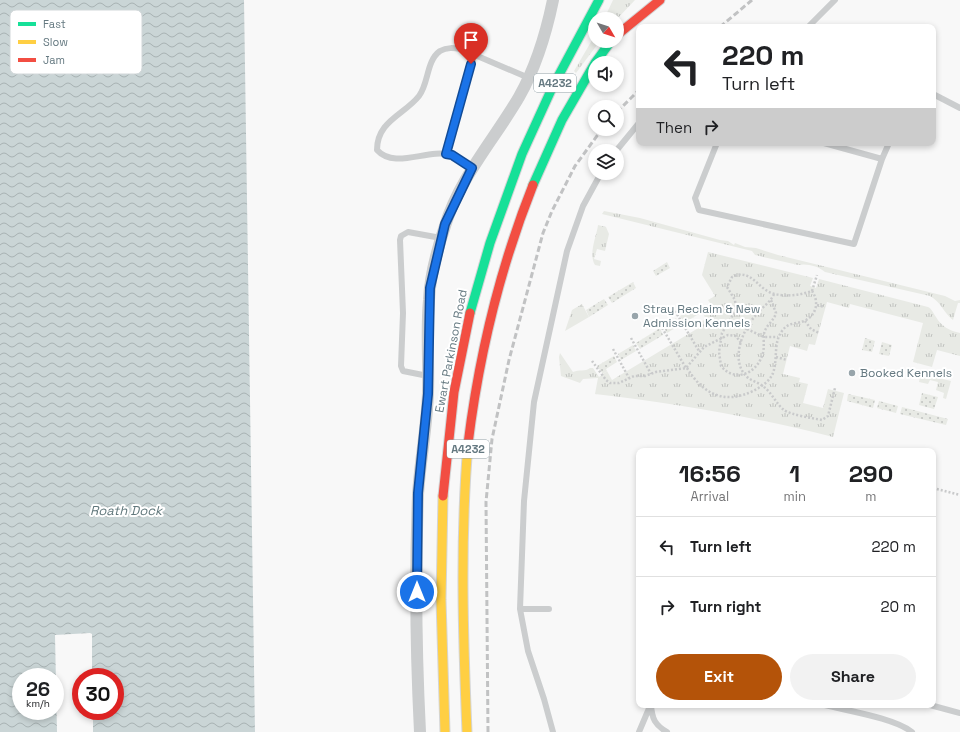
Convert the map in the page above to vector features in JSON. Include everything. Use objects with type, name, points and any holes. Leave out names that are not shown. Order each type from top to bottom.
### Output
[{"type":"main road","name":"Ewart Parkinson Road","points":[[445,732],[441,541],[445,468],[452,398],[466,330],[480,273],[516,168],[556,81],[599,0]]},
{"type":"main road","points":[[624,28],[660,0]]},
{"type":"main road","points":[[624,24],[640,4]]},
{"type":"main road","name":"A4232","points":[[467,732],[462,558],[465,487],[470,429],[477,381],[492,309],[512,241],[536,176],[559,123],[588,74]]},
{"type":"street","points":[[420,732],[416,656],[417,533],[428,376],[429,294],[441,238],[450,212],[472,168],[518,98],[529,78],[540,48],[553,0]]},
{"type":"lane","points":[[811,24],[836,0]]},
{"type":"lane","points":[[472,168],[452,155],[446,154],[397,159],[388,158],[382,156],[377,150],[377,141],[391,118],[419,95],[425,85],[432,62],[441,50],[450,47],[475,54],[529,78]]},
{"type":"lane","points":[[446,154],[467,75],[475,54]]},
{"type":"lane","points":[[936,96],[960,108]]},
{"type":"lane","points":[[622,144],[636,127]]},
{"type":"lane","points":[[716,146],[695,198],[698,210],[854,244],[887,146]]},
{"type":"lane","points":[[836,146],[882,158]]},
{"type":"lane","points":[[553,732],[528,651],[520,609],[524,501],[534,402],[567,251],[583,206],[597,180]]},
{"type":"lane","points":[[428,376],[403,371],[401,366],[403,313],[400,240],[401,236],[408,232],[441,238]]},
{"type":"lane","points":[[520,609],[549,609]]},
{"type":"lane","points":[[936,706],[960,712]]},
{"type":"lane","points":[[639,732],[650,708]]},
{"type":"lane","points":[[651,708],[652,717],[657,726],[667,732]]},
{"type":"lane","points":[[837,708],[888,721],[912,732]]},
{"type":"path","points":[[771,300],[776,313],[766,329],[761,359],[752,370],[744,374],[732,375],[721,366],[719,352],[722,333],[736,310],[735,300],[727,287],[732,277],[740,274],[748,275],[761,286],[774,294],[796,295],[812,291]]},
{"type":"path","points":[[658,321],[692,377],[702,387],[722,397],[743,396],[763,386],[773,372],[778,338],[789,324],[805,321],[811,316],[816,305],[815,296],[812,291],[817,275]]},
{"type":"path","points":[[774,294],[771,300],[755,315],[741,343],[738,360],[744,374],[751,380],[763,386],[786,411],[822,420],[828,416],[835,388]]},
{"type":"path","points":[[816,305],[825,307]]},
{"type":"path","points":[[675,311],[699,351]]},
{"type":"path","points":[[805,321],[811,329],[819,333]]},
{"type":"path","points":[[747,329],[756,331],[764,337],[778,338]]},
{"type":"path","points":[[592,361],[597,371],[610,383],[619,383],[629,378],[686,368],[699,351],[722,337],[732,334],[739,339],[741,343]]},
{"type":"path","points":[[631,338],[651,374]]},
{"type":"path","points":[[613,349],[629,378]]},
{"type":"path","points":[[776,357],[787,360]]},
{"type":"path","points":[[936,489],[960,495]]},
{"type":"green space","points":[[613,0],[635,0],[624,12],[607,12]]},
{"type":"green space","points":[[588,47],[595,48],[576,73],[574,71]]},
{"type":"green space","points":[[604,211],[640,218],[728,241],[734,245],[735,243],[745,247],[756,248],[778,255],[945,296],[955,301],[960,300],[960,303],[958,303],[953,320],[937,301],[930,296],[825,272],[819,268],[805,264],[798,265],[755,255],[752,251],[602,214]]},
{"type":"green space","points":[[598,225],[606,227],[609,234],[605,251],[597,249],[594,259],[601,261],[600,266],[595,265],[592,256]]},
{"type":"green space","points":[[708,252],[813,278],[810,286],[816,288],[819,279],[928,307],[943,325],[960,333],[960,356],[937,350],[932,367],[913,362],[923,323],[850,304],[849,308],[827,302],[815,345],[809,344],[807,351],[790,346],[783,374],[800,378],[799,382],[808,384],[803,403],[823,408],[828,389],[844,393],[833,437],[714,411],[595,394],[598,378],[583,379],[580,383],[561,376],[560,353],[573,372],[593,368],[599,377],[607,371],[612,380],[700,327],[701,322],[706,319],[702,312],[712,306],[708,300],[715,296],[702,275]]},
{"type":"green space","points":[[667,262],[670,268],[656,276],[653,271]]},
{"type":"green space","points":[[633,282],[636,288],[612,303],[608,297]]},
{"type":"green space","points":[[604,299],[608,305],[589,317],[586,310]]},
{"type":"green space","points":[[582,304],[589,317],[565,331],[572,310]]},
{"type":"green space","points":[[698,306],[702,312],[684,323],[680,316]]},
{"type":"green space","points":[[676,318],[680,325],[667,333],[663,326]]},
{"type":"green space","points":[[660,328],[663,335],[640,349],[636,343]]},
{"type":"green space","points":[[865,338],[875,341],[872,352],[862,350]]},
{"type":"green space","points":[[882,342],[892,345],[889,356],[879,354]]},
{"type":"green space","points":[[633,345],[636,351],[621,360],[618,354]]},
{"type":"green space","points":[[614,356],[617,362],[606,369],[607,371],[603,374],[597,366]]},
{"type":"green space","points":[[910,371],[951,381],[946,399],[943,398],[944,393],[936,390],[938,382],[930,380],[928,384],[919,382],[920,377],[909,375]]},
{"type":"green space","points":[[922,393],[938,397],[934,409],[919,405]]},
{"type":"green space","points":[[848,394],[875,400],[873,408],[847,401]]},
{"type":"green space","points":[[879,401],[898,406],[896,413],[877,408]]},
{"type":"green space","points":[[902,407],[948,419],[946,425],[900,414]]},
{"type":"water","name":"Roath Dock","points":[[0,0],[244,0],[255,732],[93,732],[93,720],[124,720],[124,668],[92,668],[92,634],[90,633],[55,635],[56,668],[12,668],[12,720],[57,720],[57,732],[0,732]]},
{"type":"railway","points":[[724,24],[752,0]]},
{"type":"railway","points":[[624,105],[636,93]]},
{"type":"railway","points":[[488,732],[486,502],[492,439],[509,360],[543,233],[552,211],[575,166],[597,136]]},
{"type":"traffic: fast","points":[[470,313],[490,243],[522,154],[553,86],[599,0]]},
{"type":"traffic: fast","points":[[600,56],[606,48]]},
{"type":"traffic: fast","points":[[533,185],[562,120],[588,75]]},
{"type":"traffic: slow","points":[[467,732],[463,624],[463,552],[465,480],[468,444]]},
{"type":"traffic: slow","points":[[443,496],[441,600],[445,732]]},
{"type":"traffic: jam","points":[[624,29],[660,0]]},
{"type":"traffic: jam","points":[[468,444],[478,378],[492,312],[510,248],[533,185]]},
{"type":"traffic: jam","points":[[443,496],[454,392],[470,313]]},
{"type":"place","name":"Stray Reclaim & New Admission Kennels","points":[[635,316]]},
{"type":"place","name":"Booked Kennels","points":[[852,373]]},
{"type":"route","points":[[417,592],[418,493],[428,394],[428,301],[434,267],[445,224],[472,168],[452,155],[446,154],[471,64]]}]
